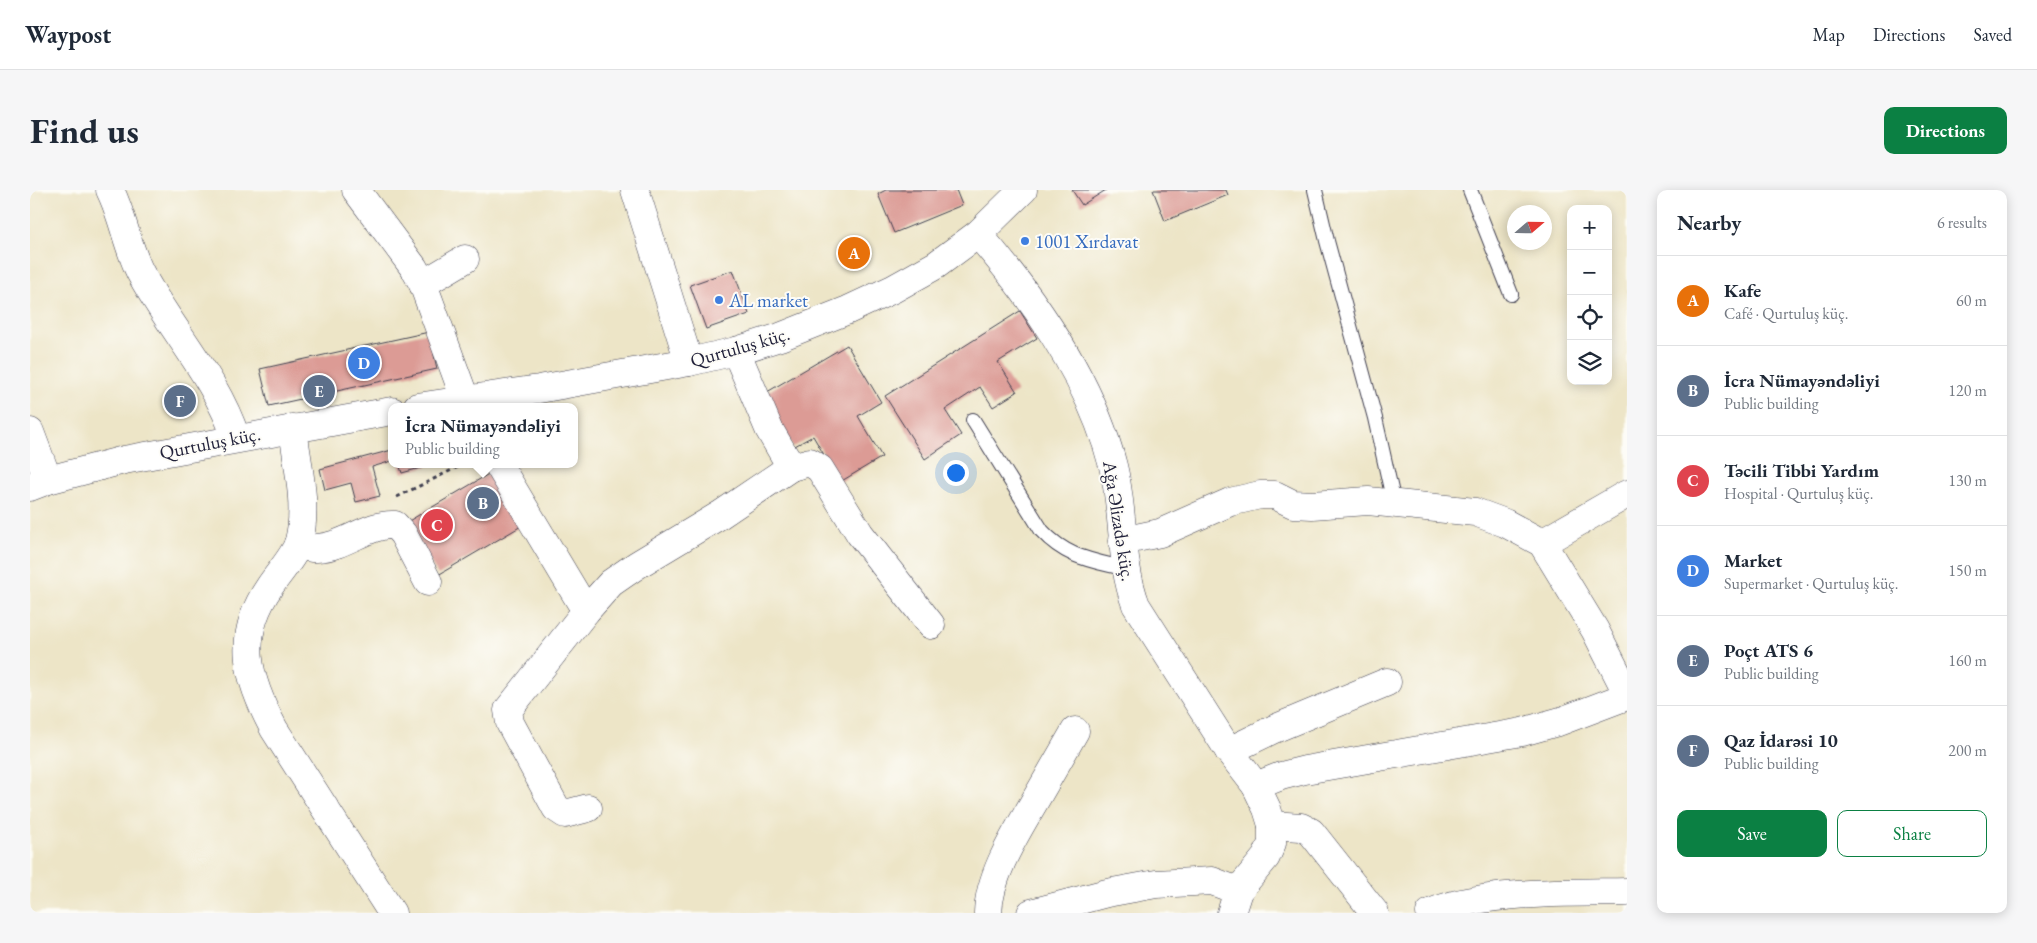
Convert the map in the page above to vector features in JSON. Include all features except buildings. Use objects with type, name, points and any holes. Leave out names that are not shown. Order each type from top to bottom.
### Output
[{"type":"street","points":[[110,190],[116,201],[127,241],[140,273],[215,390],[236,438]]},
{"type":"street","points":[[356,190],[414,268],[423,284],[466,403]]},
{"type":"street","points":[[635,190],[689,362]]},
{"type":"street","name":"Qurtuluş küç.","points":[[466,403],[689,362],[736,351],[822,322],[884,293],[936,264],[978,234],[1023,190]]},
{"type":"street","name":"Ağa Əlizadə küç.","points":[[978,234],[1004,264],[1030,299],[1075,371],[1098,422],[1113,466],[1120,499],[1122,541],[1126,569],[1129,586],[1136,605],[1229,751],[1256,786],[1267,809],[1272,825],[1272,843],[1266,857],[1235,902]]},
{"type":"street","points":[[423,284],[465,259]]},
{"type":"street","points":[[736,351],[769,429],[791,467]]},
{"type":"street","name":"Qurtuluş küç.","points":[[39,484],[124,460],[388,412]]},
{"type":"street","points":[[293,428],[304,520],[298,544],[262,598],[252,620],[248,643],[250,671],[258,700],[274,729],[392,913]]},
{"type":"street","points":[[30,432],[39,484]]},
{"type":"street","points":[[588,808],[565,814],[556,808],[510,723],[508,710],[586,611],[611,583],[636,565],[720,515],[791,467],[810,462],[820,468],[860,534],[931,625]]},
{"type":"street","points":[[500,468],[586,611]]},
{"type":"street","points":[[1542,543],[1627,494]]},
{"type":"street","points":[[1122,541],[1160,533],[1230,502],[1260,495],[1275,495],[1293,504],[1312,505],[1368,501],[1475,512],[1505,523],[1542,543],[1596,630],[1627,695],[1561,721],[1522,732],[1305,770],[1281,776],[1256,786]]},
{"type":"street","points":[[298,544],[315,549],[332,546],[384,524],[395,525],[403,534],[428,582]]},
{"type":"street","points":[[1229,751],[1274,729],[1387,682]]},
{"type":"street","points":[[988,913],[988,903],[1011,843],[1075,731]]},
{"type":"street","points":[[1272,825],[1301,827],[1311,832],[1375,913]]},
{"type":"street","points":[[1031,913],[1107,892],[1156,884],[1212,881],[1235,902]]},
{"type":"street","points":[[1430,913],[1480,900],[1539,895],[1627,892]]},
{"type":"lane","points":[[1315,190],[1375,418],[1394,503]]},
{"type":"lane","points":[[1470,190],[1511,294]]},
{"type":"lane","points":[[973,420],[1042,531],[1054,544],[1070,554],[1126,569]]},
{"type":"path","points":[[393,499],[456,468]]},
{"type":"place","name":"1001 Xırdavat","points":[[1025,241]]},
{"type":"place","name":"Kafe","points":[[854,253]]},
{"type":"place","name":"AL market","points":[[719,300]]},
{"type":"place","name":"Market","points":[[364,363]]},
{"type":"place","name":"Poçt ATS 6","points":[[319,391]]},
{"type":"place","name":"Qaz İdarəsi 10","points":[[180,401]]},
{"type":"place","name":"İcra Nümayəndəliyi","points":[[483,503]]},
{"type":"place","name":"Təcili Tibbi Yardım","points":[[437,525]]}]
